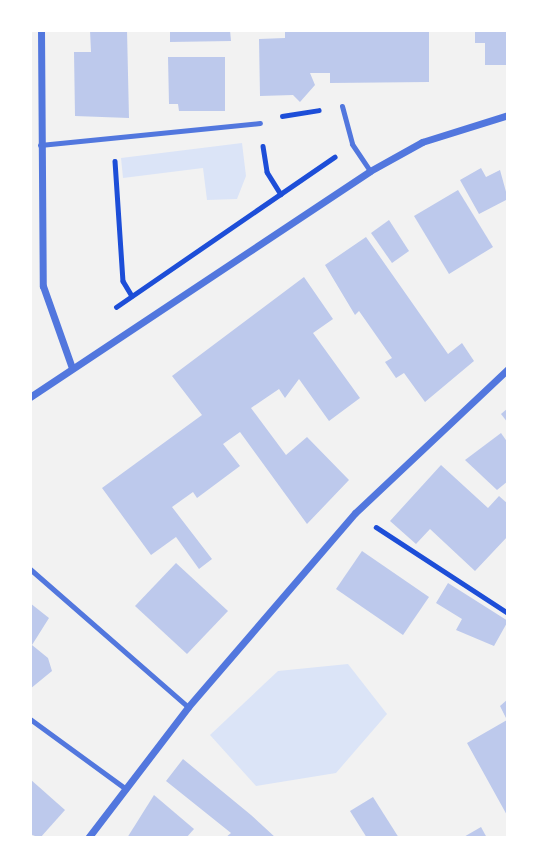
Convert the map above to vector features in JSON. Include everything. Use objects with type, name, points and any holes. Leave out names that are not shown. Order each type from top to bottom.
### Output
[{"type":"street","points":[[41,30],[39,145],[43,286],[72,368]]},
{"type":"street","points":[[30,397],[370,171],[422,142],[508,115]]},
{"type":"street","points":[[88,838],[188,707],[355,513],[508,369]]},
{"type":"lane","points":[[342,106],[352,144],[370,171]]},
{"type":"lane","points":[[39,145],[260,123]]},
{"type":"lane","points":[[30,569],[188,707]]},
{"type":"lane","points":[[30,719],[126,789]]},
{"type":"path","points":[[260,123],[342,106]]},
{"type":"path","points":[[262,142],[267,172],[281,194]]},
{"type":"path","points":[[110,311],[338,154]]},
{"type":"path","points":[[116,178],[123,281],[132,296]]},
{"type":"path","points":[[355,513],[508,613]]},
{"type":"shaded area","points":[[242,143],[246,176],[237,199],[207,200],[203,168],[123,178],[121,158]]},
{"type":"shaded area","points":[[348,664],[387,714],[336,773],[256,786],[210,735],[278,671]]},
{"type":"building","points":[[90,30],[127,30],[129,118],[75,116],[74,52],[91,52]]},
{"type":"building","points":[[170,30],[230,30],[231,41],[170,42]]},
{"type":"building","points":[[285,30],[429,30],[429,82],[330,83],[330,73],[310,73],[315,85],[300,102],[293,95],[260,96],[259,39],[285,38]]},
{"type":"building","points":[[475,30],[508,30],[508,65],[485,65],[485,43],[475,43]]},
{"type":"building","points":[[168,57],[225,57],[225,111],[179,111],[178,104],[169,104]]},
{"type":"building","points":[[481,168],[486,177],[500,170],[508,199],[479,214],[460,180]]},
{"type":"building","points":[[458,190],[493,247],[449,274],[414,216]]},
{"type":"building","points":[[389,220],[409,251],[392,263],[371,233]]},
{"type":"building","points":[[366,237],[448,354],[462,343],[474,361],[425,402],[404,373],[396,378],[385,362],[392,358],[359,311],[355,315],[325,265]]},
{"type":"building","points":[[304,277],[333,319],[313,333],[360,398],[329,421],[299,379],[285,398],[279,389],[251,408],[286,455],[307,437],[349,480],[307,524],[240,432],[223,444],[240,466],[197,498],[193,492],[172,507],[212,559],[199,569],[176,537],[151,555],[102,488],[202,415],[172,376]]},
{"type":"building","points":[[508,408],[508,423],[501,414]]},
{"type":"building","points":[[501,433],[508,443],[508,481],[497,490],[465,460]]},
{"type":"building","points":[[441,465],[488,508],[499,496],[508,504],[508,536],[475,571],[430,529],[416,544],[390,521]]},
{"type":"building","points":[[362,551],[429,597],[403,635],[336,589]]},
{"type":"building","points":[[176,563],[228,611],[187,654],[135,606]]},
{"type":"building","points":[[448,583],[508,621],[494,646],[456,630],[462,619],[436,603]]},
{"type":"building","points":[[30,603],[49,618],[32,645],[48,658],[52,671],[30,689]]},
{"type":"building","points":[[508,699],[508,817],[467,743],[507,720],[500,706]]},
{"type":"building","points":[[183,759],[276,838],[225,838],[231,833],[166,781]]},
{"type":"building","points":[[30,779],[65,810],[40,838],[30,834]]},
{"type":"building","points":[[154,795],[194,829],[186,838],[127,838]]},
{"type":"building","points":[[373,797],[399,838],[367,838],[350,811]]},
{"type":"building","points":[[481,827],[487,838],[462,838]]}]
